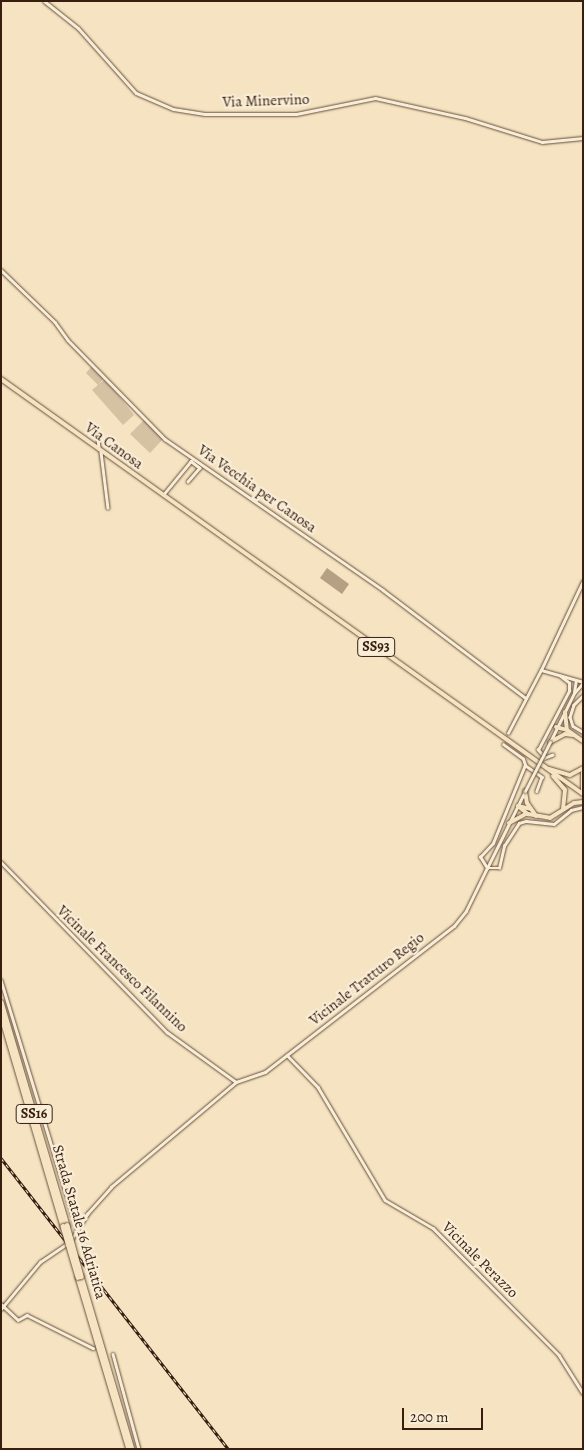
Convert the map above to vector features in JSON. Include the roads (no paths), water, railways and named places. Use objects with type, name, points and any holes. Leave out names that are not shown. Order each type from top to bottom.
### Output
[{"type":"highway","name":"Strada Statale 16 Adriatica","points":[[1,1002],[65,1226]]},
{"type":"highway","name":"Strada Statale 16 Adriatica","points":[[1,1014],[131,1449]]},
{"type":"main road","name":"Via Minervino","points":[[44,1],[78,28],[131,88],[152,102],[173,109],[200,113],[296,114],[375,98],[465,118],[542,142],[583,138]]},
{"type":"main road","name":"Via Canosa","points":[[1,379],[538,764]]},
{"type":"main road","points":[[487,868],[556,727],[574,693],[583,683],[541,670],[583,580]]},
{"type":"main road","points":[[574,693],[576,680]]},
{"type":"main road","points":[[564,712],[566,732]]},
{"type":"main road","points":[[556,727],[577,736],[583,741]]},
{"type":"main road","points":[[550,742],[566,732]]},
{"type":"main road","points":[[538,764],[563,775],[570,775],[583,768]]},
{"type":"main road","points":[[538,764],[565,790],[562,811]]},
{"type":"main road","name":"SS93","points":[[538,764],[583,794]]},
{"type":"main road","points":[[583,772],[583,790]]},
{"type":"main road","points":[[525,791],[530,812]]},
{"type":"main road","points":[[518,806],[536,816],[550,818],[574,803],[583,802]]},
{"type":"main road","points":[[509,823],[519,815],[530,812]]},
{"type":"street","name":"Via Vecchia per Canosa","points":[[1,270],[56,322],[68,340],[165,439],[382,590],[526,698]]},
{"type":"street","points":[[98,438],[108,508]]},
{"type":"street","points":[[163,495],[191,461],[200,468],[188,482]]},
{"type":"street","points":[[178,478],[183,482]]},
{"type":"street","points":[[508,733],[541,670]]},
{"type":"street","points":[[553,756],[545,758],[538,750],[569,691],[569,683],[560,676]]},
{"type":"street","points":[[583,696],[572,710],[571,722],[583,732]]},
{"type":"street","points":[[504,745],[523,759],[525,765],[542,777],[537,791]]},
{"type":"street","points":[[525,765],[493,843],[480,857],[487,868],[499,868],[504,846],[519,823],[526,821],[554,824],[571,810],[583,806]]},
{"type":"street","name":"Vicinale Francesco Filannino","points":[[1,862],[168,1032],[236,1082]]},
{"type":"street","name":"Vicinale Tratturo Regio","points":[[236,1082],[266,1072],[454,926],[466,912],[487,868]]},
{"type":"street","points":[[1,980],[76,1229]]},
{"type":"street","name":"Vicinale Perazzo","points":[[287,1055],[318,1087],[385,1200],[433,1228],[559,1356],[583,1393]]},
{"type":"street","points":[[93,1348],[27,1315],[18,1320],[2,1306],[40,1262],[63,1248],[76,1229],[111,1187],[236,1082]]},
{"type":"street","points":[[113,1354],[139,1449]]},
{"type":"railway","points":[[1,1158],[228,1449]]}]
